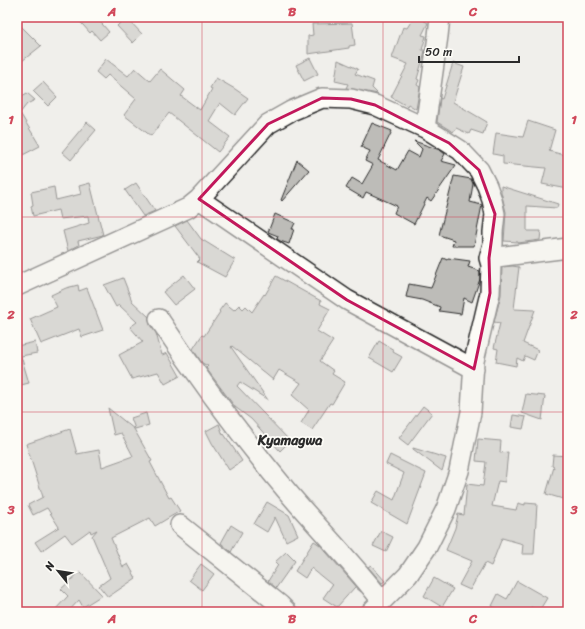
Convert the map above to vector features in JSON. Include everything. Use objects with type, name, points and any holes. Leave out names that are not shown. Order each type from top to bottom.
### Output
[{"type":"street","points":[[425,128],[440,17]]},
{"type":"street","points":[[17,286],[182,211],[199,199],[268,124],[291,111],[322,98],[351,99],[375,105],[425,128],[460,150],[479,170],[492,200],[495,214],[492,232],[494,244],[489,258],[491,265],[490,293],[474,361],[471,412],[459,471],[446,509],[426,547],[411,570],[377,606],[360,573],[287,491],[243,436],[192,369],[159,319]]},
{"type":"street","points":[[199,199],[347,300],[474,369]]},
{"type":"street","points":[[489,258],[568,248]]},
{"type":"street","points":[[180,525],[287,612]]},
{"type":"highlighted area","points":[[322,98],[351,99],[375,105],[449,143],[479,170],[495,214],[489,258],[490,293],[474,369],[347,300],[199,199],[268,124]]},
{"type":"building","points":[[76,17],[96,17],[109,32],[100,40],[92,31],[90,33]]},
{"type":"building","points":[[126,17],[142,34],[133,43],[117,26]]},
{"type":"building","points":[[414,17],[418,17],[428,23],[422,35],[426,36],[422,50],[425,50],[417,79],[419,80],[417,85],[420,87],[416,109],[391,97],[408,64],[392,58],[403,27],[407,28]]},
{"type":"building","points":[[17,22],[41,46],[17,65]]},
{"type":"building","points":[[352,23],[355,45],[349,46],[349,48],[308,54],[308,36],[313,35],[312,24]]},
{"type":"building","points":[[310,58],[318,74],[304,81],[296,65]]},
{"type":"building","points":[[106,59],[128,76],[135,68],[150,81],[160,69],[185,90],[181,96],[200,110],[212,89],[210,88],[216,78],[248,98],[235,115],[220,103],[209,121],[230,137],[218,152],[169,113],[151,136],[124,115],[136,99],[108,75],[104,79],[96,72]]},
{"type":"building","points":[[338,60],[358,69],[355,74],[374,81],[372,88],[378,94],[346,88],[348,84],[335,81]]},
{"type":"building","points":[[453,63],[464,67],[453,102],[487,122],[483,134],[471,130],[469,134],[456,128],[453,132],[437,122],[440,98],[442,99]]},
{"type":"building","points":[[43,82],[57,97],[48,106],[33,91]]},
{"type":"building","points":[[27,93],[35,100],[27,104],[20,113],[40,146],[17,158],[17,99]]},
{"type":"building","points":[[528,121],[555,130],[549,151],[568,156],[568,189],[542,184],[546,168],[503,164],[503,156],[493,154],[496,133],[523,137]]},
{"type":"building","points":[[87,122],[96,130],[71,160],[62,152]]},
{"type":"building","points":[[372,123],[392,131],[378,160],[397,170],[408,151],[419,157],[422,149],[414,141],[440,150],[445,154],[441,161],[456,165],[431,201],[427,198],[414,224],[394,213],[397,206],[366,192],[363,198],[346,188],[352,178],[362,184],[373,165],[365,161],[370,151],[361,147]]},
{"type":"building","points":[[297,160],[309,170],[282,201],[281,200]]},
{"type":"building","points":[[454,176],[471,179],[473,184],[470,202],[482,205],[474,246],[452,246],[454,240],[439,235]]},
{"type":"building","points":[[90,183],[103,235],[78,241],[79,245],[68,251],[63,231],[89,223],[88,216],[60,219],[58,210],[33,216],[31,192],[54,187],[56,200],[81,194],[79,186]]},
{"type":"building","points":[[136,183],[155,211],[143,216],[125,190]]},
{"type":"building","points":[[501,186],[558,204],[557,208],[527,206],[527,231],[541,231],[540,240],[518,243],[504,241],[506,212]]},
{"type":"building","points":[[275,214],[295,223],[292,229],[294,229],[289,244],[280,241],[277,239],[278,236],[268,232]]},
{"type":"building","points":[[187,220],[201,239],[235,260],[225,277],[197,262],[200,259],[175,226]]},
{"type":"building","points":[[443,258],[447,260],[448,258],[470,261],[468,267],[480,271],[480,279],[472,302],[464,298],[461,314],[439,311],[440,307],[422,300],[406,297],[409,284],[431,288]]},
{"type":"building","points":[[502,267],[519,267],[514,309],[535,310],[523,343],[538,350],[534,360],[525,356],[523,361],[517,358],[516,366],[496,362],[498,349],[494,348],[500,323],[494,322],[501,295]]},
{"type":"building","points":[[184,275],[195,289],[174,305],[163,292]]},
{"type":"building","points":[[276,276],[321,301],[320,304],[330,309],[317,331],[333,341],[320,361],[334,371],[332,374],[345,382],[332,404],[330,403],[312,430],[301,423],[309,410],[292,395],[301,383],[279,370],[273,380],[232,346],[231,347],[268,400],[240,382],[237,386],[290,441],[280,451],[251,419],[235,407],[206,368],[208,366],[202,363],[193,349],[202,335],[204,336],[225,303],[234,310],[239,305],[243,309],[246,306],[252,312],[264,294],[265,295]]},
{"type":"building","points":[[123,278],[132,301],[149,317],[150,325],[156,333],[162,355],[167,353],[180,376],[165,384],[158,372],[132,379],[119,355],[143,342],[130,327],[137,322],[119,305],[116,307],[104,285]]},
{"type":"building","points":[[78,285],[79,291],[87,288],[103,330],[82,337],[79,329],[41,344],[30,319],[57,307],[51,295],[66,288]]},
{"type":"building","points":[[379,341],[402,357],[393,372],[369,358]]},
{"type":"building","points":[[35,342],[37,353],[21,356],[29,383],[17,386],[17,346]]},
{"type":"building","points":[[526,394],[545,396],[542,420],[522,413]]},
{"type":"building","points":[[423,406],[432,413],[408,445],[399,438]]},
{"type":"building","points":[[108,408],[134,429],[152,461],[150,462],[169,498],[171,497],[180,511],[155,526],[150,518],[111,538],[123,567],[128,564],[136,578],[108,597],[99,586],[110,578],[92,536],[97,530],[91,533],[90,530],[72,543],[65,534],[41,551],[35,542],[59,527],[47,508],[33,515],[28,505],[43,497],[26,444],[70,429],[77,454],[99,450],[102,467],[133,456],[121,433],[114,435]]},
{"type":"building","points":[[146,413],[149,425],[135,429],[131,418]]},
{"type":"building","points":[[513,415],[526,417],[523,429],[511,427]]},
{"type":"building","points":[[219,424],[223,435],[224,434],[242,461],[229,470],[206,431]]},
{"type":"building","points":[[478,439],[501,441],[500,453],[508,452],[505,482],[498,481],[492,506],[516,510],[518,503],[525,505],[525,503],[537,504],[534,554],[522,554],[523,544],[502,538],[491,566],[485,563],[470,590],[459,585],[472,561],[446,550],[455,528],[458,514],[464,515],[467,484],[483,486],[486,462],[476,461]]},
{"type":"building","points":[[413,449],[446,458],[442,471]]},
{"type":"building","points":[[390,455],[426,473],[407,524],[371,503],[378,491],[394,500],[404,473],[386,464]]},
{"type":"building","points":[[553,455],[568,456],[567,484],[563,499],[546,494],[554,467],[552,466]]},
{"type":"building","points":[[267,502],[289,515],[298,535],[286,541],[275,517],[267,532],[254,524]]},
{"type":"building","points":[[231,525],[242,532],[231,552],[221,543]]},
{"type":"building","points":[[381,531],[393,537],[386,552],[373,546]]},
{"type":"building","points":[[314,541],[320,545],[361,592],[355,587],[337,607],[323,598],[332,585],[311,568],[305,578],[295,571]]},
{"type":"building","points":[[286,552],[295,561],[276,588],[268,581],[278,565],[275,562]]},
{"type":"building","points":[[201,564],[214,574],[202,590],[189,580]]},
{"type":"building","points":[[371,565],[385,581],[382,583],[368,567]]},
{"type":"building","points":[[80,572],[102,595],[83,607],[79,600],[68,612],[53,612],[68,596],[61,589]]},
{"type":"building","points":[[434,578],[453,589],[442,607],[424,596]]},
{"type":"building","points":[[517,581],[547,598],[539,611],[531,607],[528,612],[503,612],[492,606],[498,594],[507,599]]},
{"type":"district","name":"Kyamagwa","points":[[290,440]]}]
